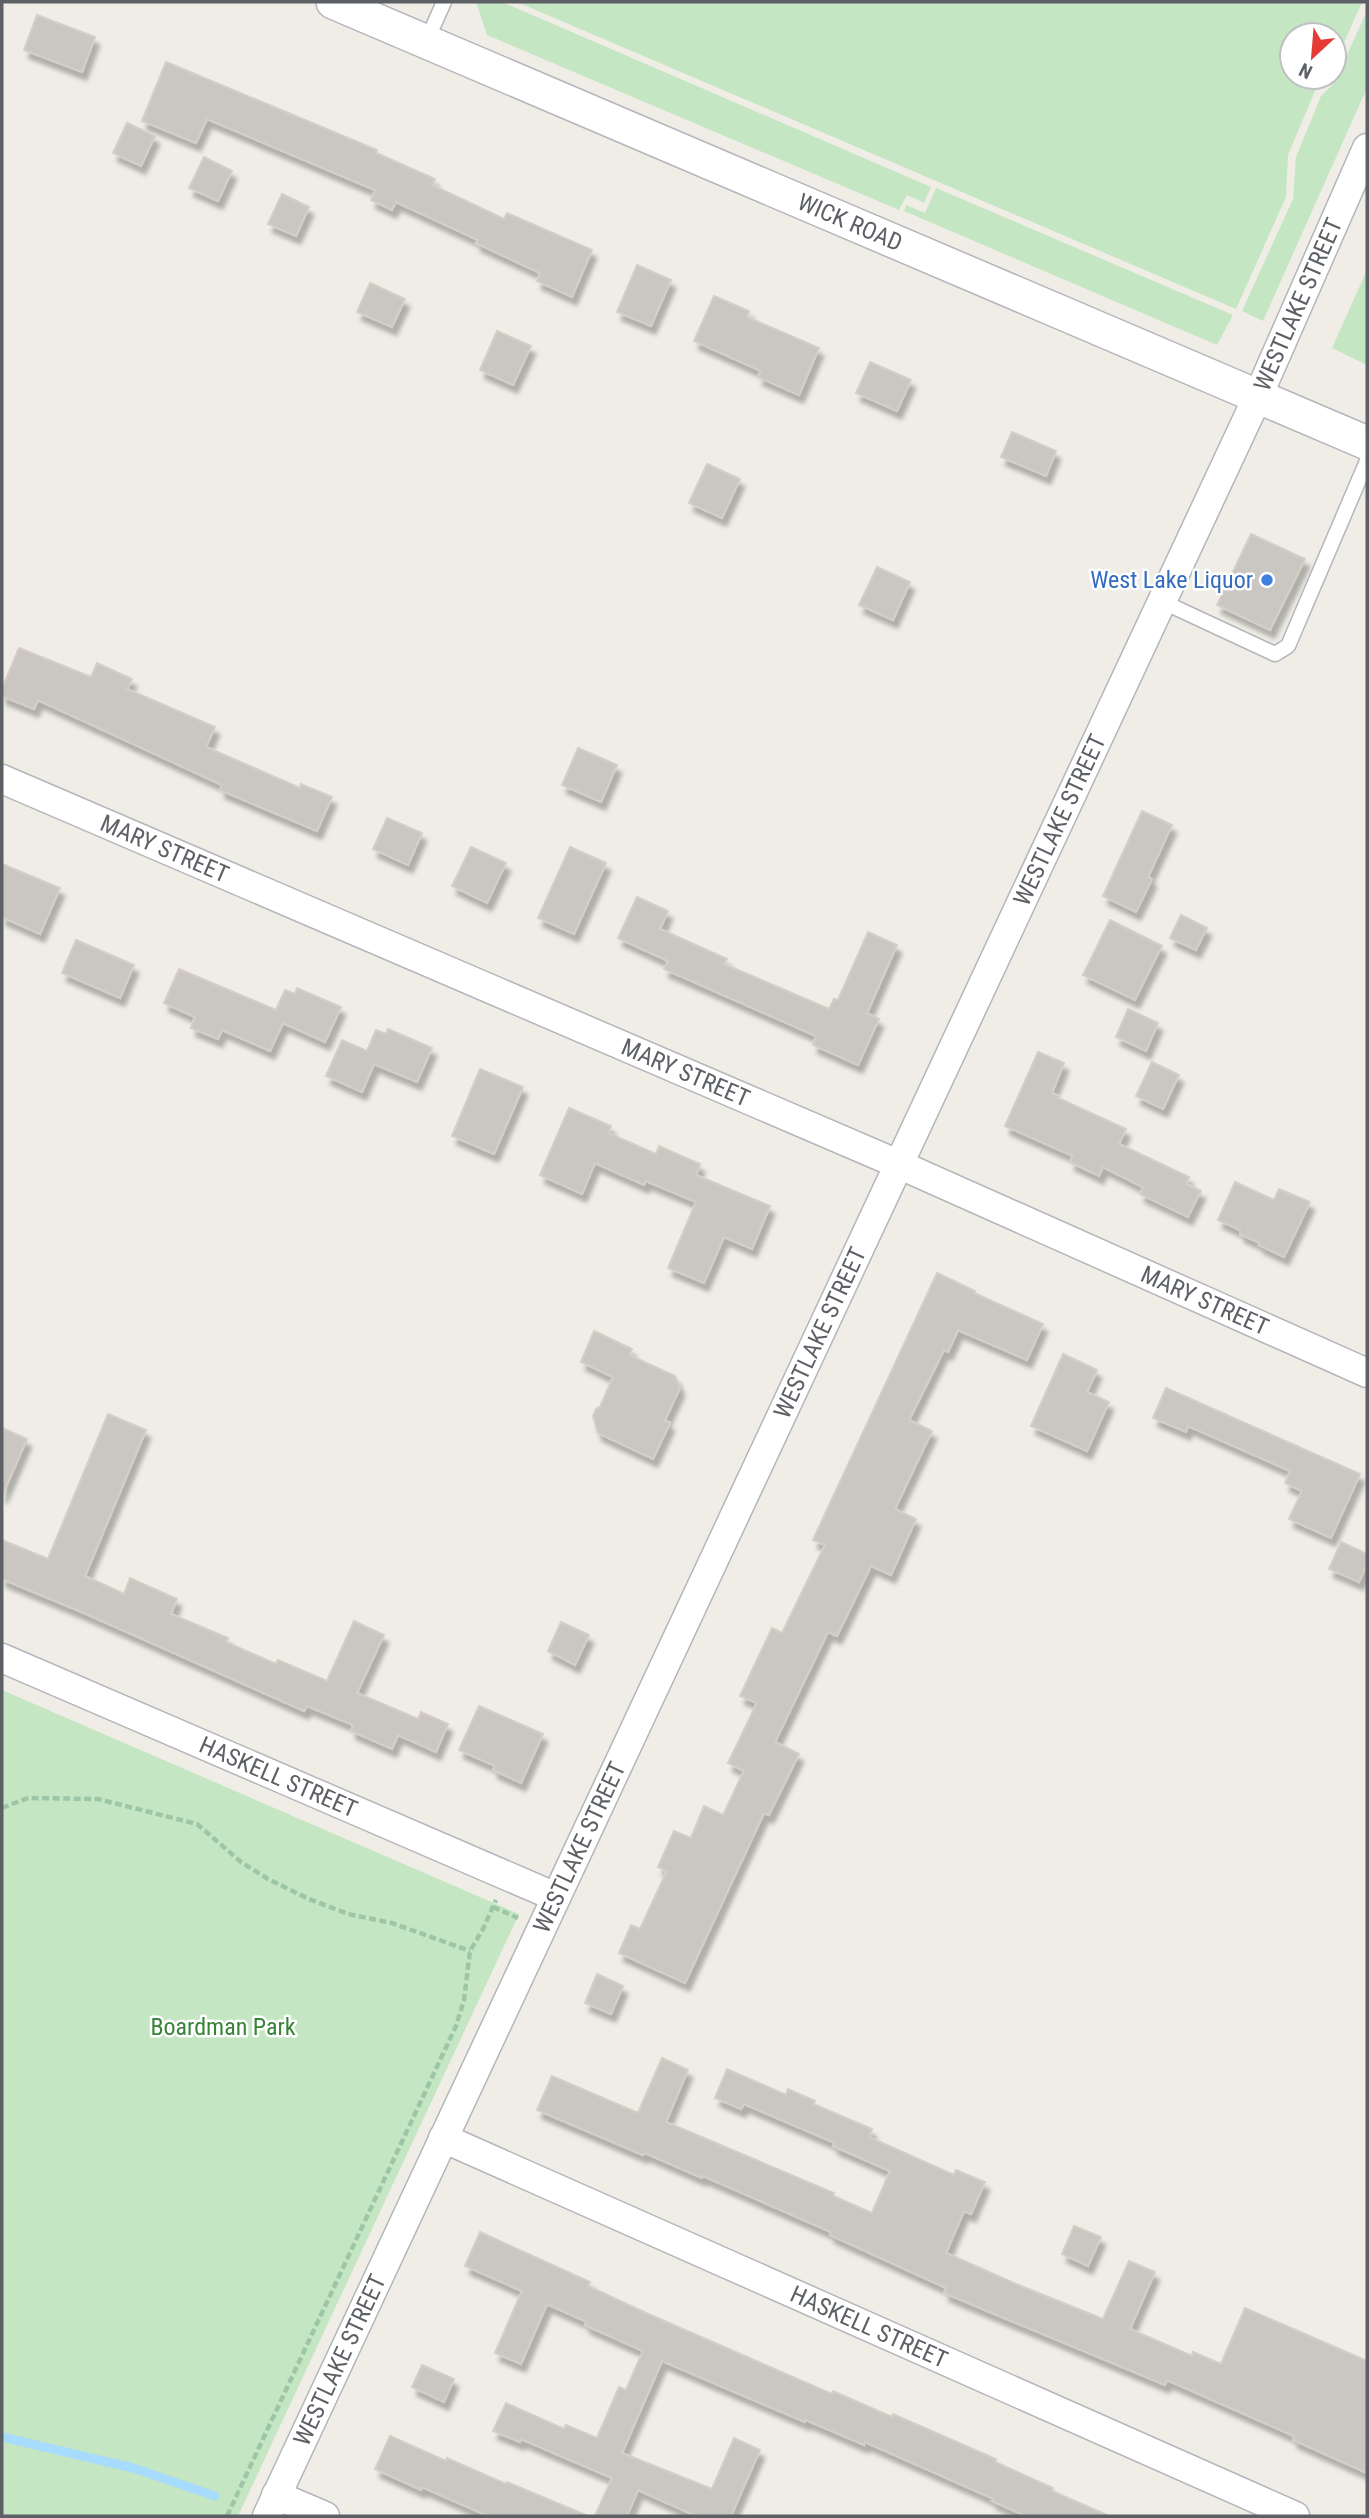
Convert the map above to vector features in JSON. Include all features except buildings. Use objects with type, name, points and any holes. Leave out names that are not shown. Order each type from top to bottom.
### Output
[{"type":"street","name":"WICK ROAD","points":[[333,2],[1367,443]]},
{"type":"street","name":"WESTLAKE STREET","points":[[272,2506],[1258,396],[1367,148]]},
{"type":"street","name":"MARY STREET","points":[[2,779],[898,1164],[1367,1373]]},
{"type":"street","name":"HASKELL STREET","points":[[2,1658],[556,1897]]},
{"type":"street","name":"HASKELL STREET","points":[[443,2138],[1295,2516]]},
{"type":"street","points":[[272,2506],[325,2516]]},
{"type":"lane","points":[[426,41],[444,2]]},
{"type":"lane","points":[[1161,601],[1275,654],[1288,646],[1367,461]]},
{"type":"path","points":[[2,1808],[28,1798],[97,1799],[197,1824],[241,1862],[309,1899],[348,1914],[392,1923],[470,1951]]},
{"type":"path","points":[[227,2516],[366,2213],[456,2026],[464,2000],[470,1951],[507,1877]]},
{"type":"green space","points":[[476,2],[502,2],[931,187],[924,203],[907,195],[899,210],[487,35]]},
{"type":"green space","points":[[517,2],[1362,2],[1348,34],[1348,21],[1278,21],[1278,91],[1315,91],[1288,155],[1286,197],[1236,309]]},
{"type":"green space","points":[[1367,11],[1367,88],[1263,321],[1242,311],[1293,199],[1296,157],[1321,96],[1326,91],[1348,91],[1348,52]]},
{"type":"green space","points":[[936,188],[1233,315],[1217,345],[904,211],[906,205],[925,213]]},
{"type":"green space","points":[[1367,270],[1367,365],[1332,348]]},
{"type":"green space","name":"Boardman Park","points":[[2,1690],[519,1914],[238,2516],[2,2516]]},
{"type":"waterway","points":[[2,2437],[133,2468],[215,2496]]},
{"type":"place","name":"West Lake Liquor","points":[[1267,580]]}]
